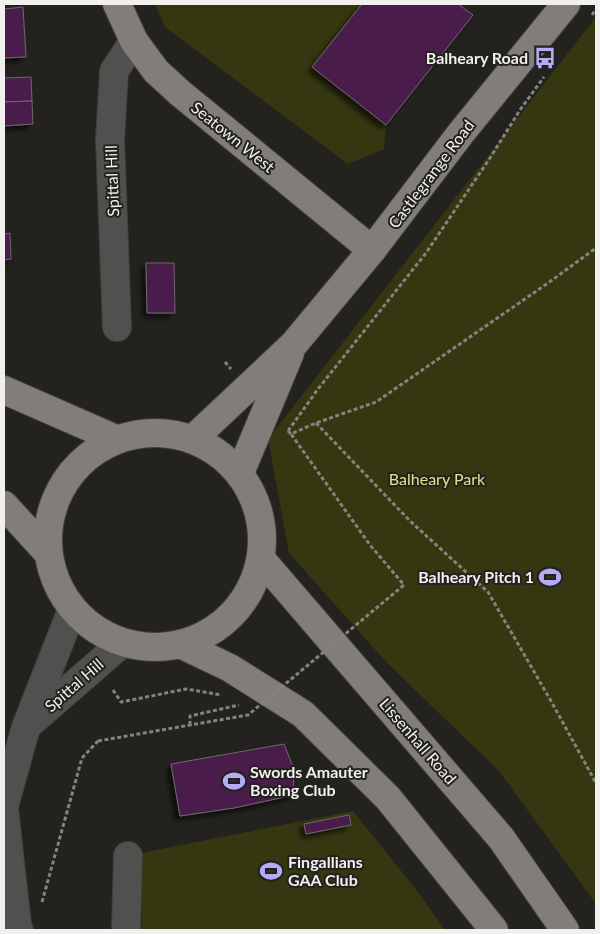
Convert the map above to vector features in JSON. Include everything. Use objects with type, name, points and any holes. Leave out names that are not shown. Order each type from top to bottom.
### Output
[{"type":"main road","name":"Seatown West","points":[[117,4],[134,41],[156,71],[180,93],[372,250]]},
{"type":"main road","name":"Castlegrange Road","points":[[193,439],[294,344],[372,250],[461,134],[566,4]]},
{"type":"main road","name":"Castlegrange Road","points":[[240,473],[294,344]]},
{"type":"main road","points":[[4,390],[116,439]]},
{"type":"main road","points":[[142,433],[168,433],[193,439],[218,453],[240,473],[254,499],[262,529],[261,559],[251,588],[233,614],[209,633],[180,644],[151,648],[122,643],[104,635],[87,624],[72,610],[56,584],[48,554],[49,518],[62,484],[86,457],[116,439],[142,433]]},
{"type":"main road","points":[[4,505],[48,554]]},
{"type":"main road","name":"Lissenhall Road","points":[[261,559],[501,838],[565,930]]},
{"type":"main road","points":[[180,644],[230,668],[303,714],[388,798],[494,930]]},
{"type":"street","name":"Spittal Hill","points":[[117,327],[110,140],[114,71],[134,41]]},
{"type":"street","name":"Spittal Hill","points":[[18,927],[4,807],[26,727],[72,610]]},
{"type":"street","name":"Spittal Hill","points":[[26,727],[122,643]]},
{"type":"street","points":[[126,930],[128,856]]},
{"type":"path","points":[[590,16],[596,9]]},
{"type":"path","points":[[290,433],[318,389],[426,253],[520,110],[549,70]]},
{"type":"path","points":[[290,433],[376,402],[548,284],[596,248]]},
{"type":"path","points":[[316,423],[410,521],[488,592],[596,783]]},
{"type":"path","points":[[18,927],[40,910],[82,758],[98,741],[248,714],[404,585],[370,545],[290,433]]},
{"type":"path","points":[[113,690],[121,702],[186,689],[223,696]]},
{"type":"path","points":[[190,725],[190,716],[244,703]]},
{"type":"green space","points":[[155,4],[362,4],[312,67],[386,125],[384,149],[348,164],[165,27]]},
{"type":"green space","name":"Balheary Park","points":[[596,17],[596,904],[499,771],[387,663],[289,553],[268,439]]},
{"type":"green space","name":"Fingallians GAA Club","points":[[353,811],[415,888],[445,930],[142,930],[141,853]]},
{"type":"building","points":[[362,4],[458,4],[473,15],[386,125],[312,67]]},
{"type":"building","points":[[23,7],[26,57],[4,58],[4,9]]},
{"type":"building","points":[[31,77],[32,101],[4,102],[4,78]]},
{"type":"building","points":[[32,101],[33,124],[4,126],[4,102]]},
{"type":"building","points":[[10,233],[11,259],[4,260],[4,234]]},
{"type":"building","points":[[146,263],[174,263],[175,313],[147,313]]},
{"type":"building","name":"Swords Amauter Boxing Club","points":[[284,744],[293,767],[294,795],[234,808],[180,816],[171,764]]},
{"type":"building","points":[[349,815],[351,825],[306,834],[304,824]]},
{"type":"place","name":"Balheary Road","points":[[545,58]]},
{"type":"place","name":"Balheary Pitch 1","points":[[550,577]]},
{"type":"place","name":"Swords Amauter Boxing Club","points":[[234,781]]},
{"type":"place","name":"Fingallians GAA Club","points":[[271,871]]}]
